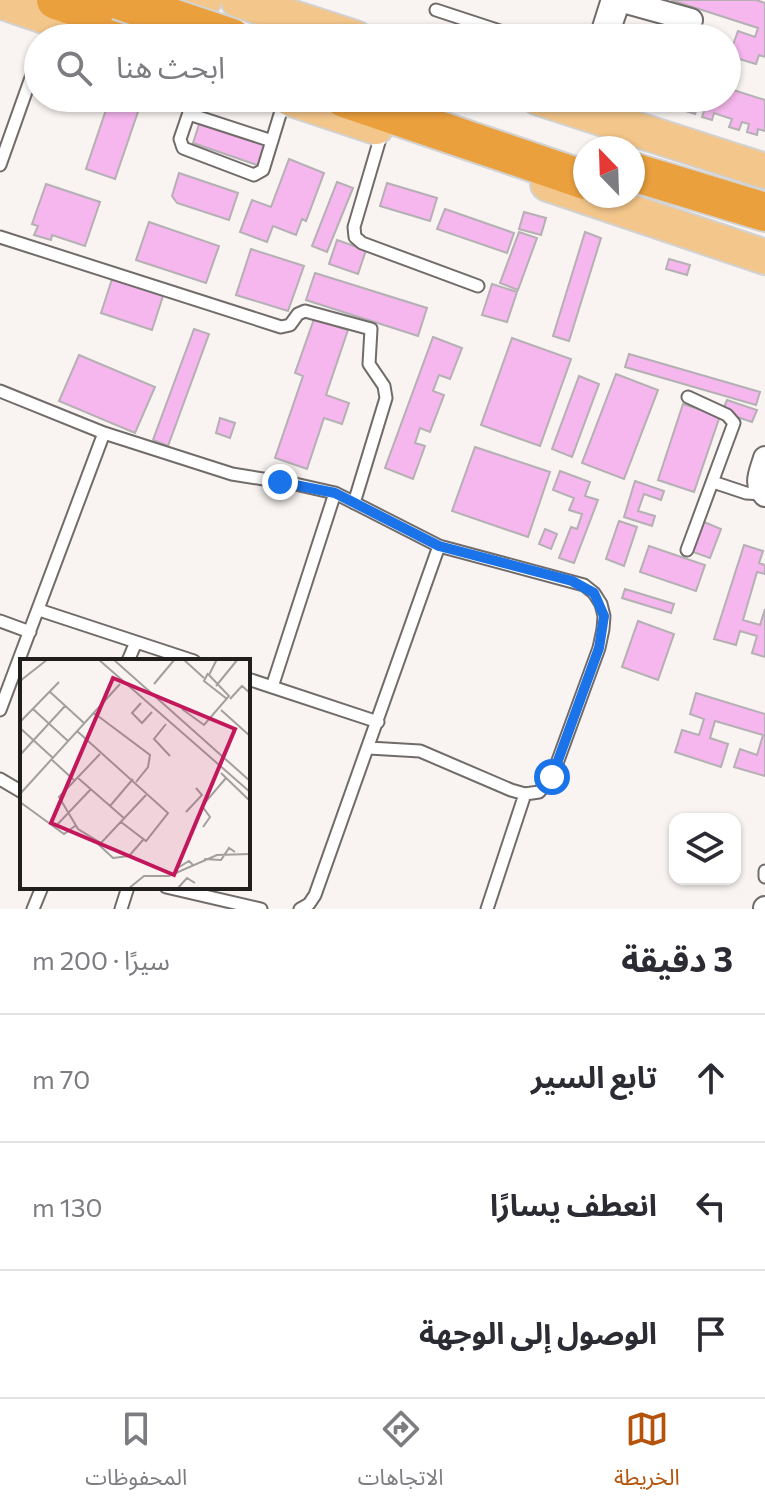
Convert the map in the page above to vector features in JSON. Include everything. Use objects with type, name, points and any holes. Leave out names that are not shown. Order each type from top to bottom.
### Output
[{"type":"highway","points":[[118,0],[190,24]]},
{"type":"highway","points":[[52,16],[94,24]]},
{"type":"highway","points":[[385,112],[573,176]]},
{"type":"highway","points":[[454,112],[573,152]]},
{"type":"highway","points":[[645,176],[765,212]]},
{"type":"highway","points":[[645,200],[765,236]]},
{"type":"main road","points":[[181,24],[190,10],[204,0]]},
{"type":"main road","points":[[238,0],[312,24]]},
{"type":"main road","points":[[0,1],[73,24]]},
{"type":"main road","points":[[330,112],[765,257]]},
{"type":"main road","points":[[603,112],[765,171]]},
{"type":"street","points":[[611,24],[619,0],[691,20]]},
{"type":"street","points":[[764,495],[758,479],[765,458]]},
{"type":"lane","points":[[599,24],[607,0]]},
{"type":"lane","points":[[436,10],[478,24]]},
{"type":"lane","points":[[0,165],[24,97]]},
{"type":"lane","points":[[272,141],[189,114],[180,139],[183,148],[254,175],[263,170],[282,112]]},
{"type":"lane","points":[[383,129],[354,227],[355,237],[362,243],[478,286]]},
{"type":"lane","points":[[0,237],[281,327],[290,325],[298,314],[305,311],[371,329],[369,364],[384,386],[386,398],[354,503]]},
{"type":"lane","points":[[0,391],[104,433],[232,474],[335,493],[439,546],[572,581],[594,593],[604,616],[599,648],[552,777],[539,792],[525,794],[420,751],[369,748]]},
{"type":"lane","points":[[687,550],[734,423],[727,415],[688,397]]},
{"type":"lane","points":[[0,710],[104,433]]},
{"type":"lane","points":[[713,482],[746,493],[764,495]]},
{"type":"lane","points":[[272,687],[335,493]]},
{"type":"lane","points":[[300,909],[315,895],[439,546]]},
{"type":"lane","points":[[39,610],[188,659]]},
{"type":"lane","points":[[0,621],[30,632]]},
{"type":"lane","points":[[129,659],[136,642]]},
{"type":"lane","points":[[250,680],[378,722]]},
{"type":"lane","points":[[0,779],[20,791]]},
{"type":"lane","points":[[487,909],[525,794]]},
{"type":"lane","points":[[33,909],[41,889]]},
{"type":"lane","points":[[121,909],[127,889]]},
{"type":"lane","points":[[175,889],[261,909]]},
{"type":"building","points":[[671,0],[756,0],[765,3],[765,57],[759,55],[756,64],[741,60],[741,32],[755,37],[758,28]]},
{"type":"building","points":[[741,92],[765,100],[765,131],[758,129],[757,135],[747,132],[749,124],[742,122],[739,130],[729,127],[732,119],[714,113],[712,120],[702,117],[704,112],[741,112]]},
{"type":"building","points":[[105,112],[138,112],[115,179],[86,169]]},
{"type":"building","points":[[200,121],[268,144],[260,166],[193,143]]},
{"type":"building","points":[[289,159],[324,173],[306,221],[302,219],[296,235],[273,226],[267,242],[240,232],[252,200],[271,207]]},
{"type":"building","points":[[179,173],[238,193],[229,220],[177,203],[172,196]]},
{"type":"building","points":[[337,182],[353,188],[327,252],[312,246]]},
{"type":"building","points":[[387,183],[437,198],[430,221],[380,206]]},
{"type":"building","points":[[46,184],[100,202],[85,246],[52,235],[51,240],[34,235],[38,226],[32,224]]},
{"type":"building","points":[[445,209],[514,233],[507,253],[437,229]]},
{"type":"building","points":[[524,212],[546,218],[541,235],[519,229]]},
{"type":"building","points":[[149,222],[219,246],[206,283],[136,260]]},
{"type":"building","points":[[519,232],[537,238],[518,290],[500,283]]},
{"type":"building","points":[[585,232],[601,238],[569,341],[553,336]]},
{"type":"building","points":[[337,240],[366,250],[358,274],[329,264]]},
{"type":"building","points":[[251,249],[304,266],[288,311],[236,295]]},
{"type":"building","points":[[669,259],[690,265],[687,275],[666,269]]},
{"type":"building","points":[[315,273],[427,308],[418,336],[306,300]]},
{"type":"building","points":[[113,276],[164,293],[152,330],[101,313]]},
{"type":"building","points":[[492,284],[517,292],[507,322],[482,315]]},
{"type":"building","points":[[314,319],[348,330],[326,395],[349,403],[342,424],[324,418],[307,469],[275,458],[303,376],[295,373]]},
{"type":"building","points":[[194,329],[209,334],[168,446],[153,440]]},
{"type":"building","points":[[433,337],[462,348],[450,379],[439,375],[433,391],[444,395],[430,432],[420,428],[415,443],[425,446],[413,479],[385,468]]},
{"type":"building","points":[[512,338],[571,359],[540,446],[481,425]]},
{"type":"building","points":[[629,354],[760,392],[756,405],[625,367]]},
{"type":"building","points":[[79,355],[155,387],[135,433],[59,401]]},
{"type":"building","points":[[616,374],[658,390],[624,479],[582,463]]},
{"type":"building","points":[[579,376],[599,384],[572,457],[552,449]]},
{"type":"building","points":[[727,400],[757,410],[752,422],[722,412]]},
{"type":"building","points":[[683,404],[720,416],[694,492],[658,480]]},
{"type":"building","points":[[220,418],[235,423],[230,438],[216,433]]},
{"type":"building","points":[[475,447],[550,472],[528,537],[452,511]]},
{"type":"building","points":[[560,471],[590,482],[585,496],[598,500],[574,563],[559,558],[571,527],[577,529],[582,514],[569,510],[574,498],[553,490]]},
{"type":"building","points":[[635,481],[664,491],[661,500],[644,494],[638,511],[655,516],[652,526],[624,517]]},
{"type":"building","points":[[619,521],[637,527],[624,566],[606,559]]},
{"type":"building","points":[[704,522],[721,529],[710,558],[693,552]]},
{"type":"building","points":[[545,529],[557,534],[551,549],[539,544]]},
{"type":"building","points":[[744,545],[763,551],[759,563],[765,565],[765,574],[757,572],[743,620],[760,625],[765,609],[765,657],[752,653],[757,636],[740,631],[736,645],[714,639]]},
{"type":"building","points":[[649,546],[705,565],[696,591],[640,572]]},
{"type":"building","points":[[625,589],[674,604],[671,613],[622,598]]},
{"type":"building","points":[[638,621],[674,634],[658,680],[622,667]]},
{"type":"building","points":[[696,693],[765,714],[765,776],[734,767],[740,749],[757,755],[763,735],[715,721],[710,738],[728,744],[721,767],[675,752],[682,730],[699,735],[704,719],[690,714]]},
{"type":"route","points":[[280,482],[335,493],[439,546],[572,581],[594,593],[604,616],[599,648],[552,777]]}]
